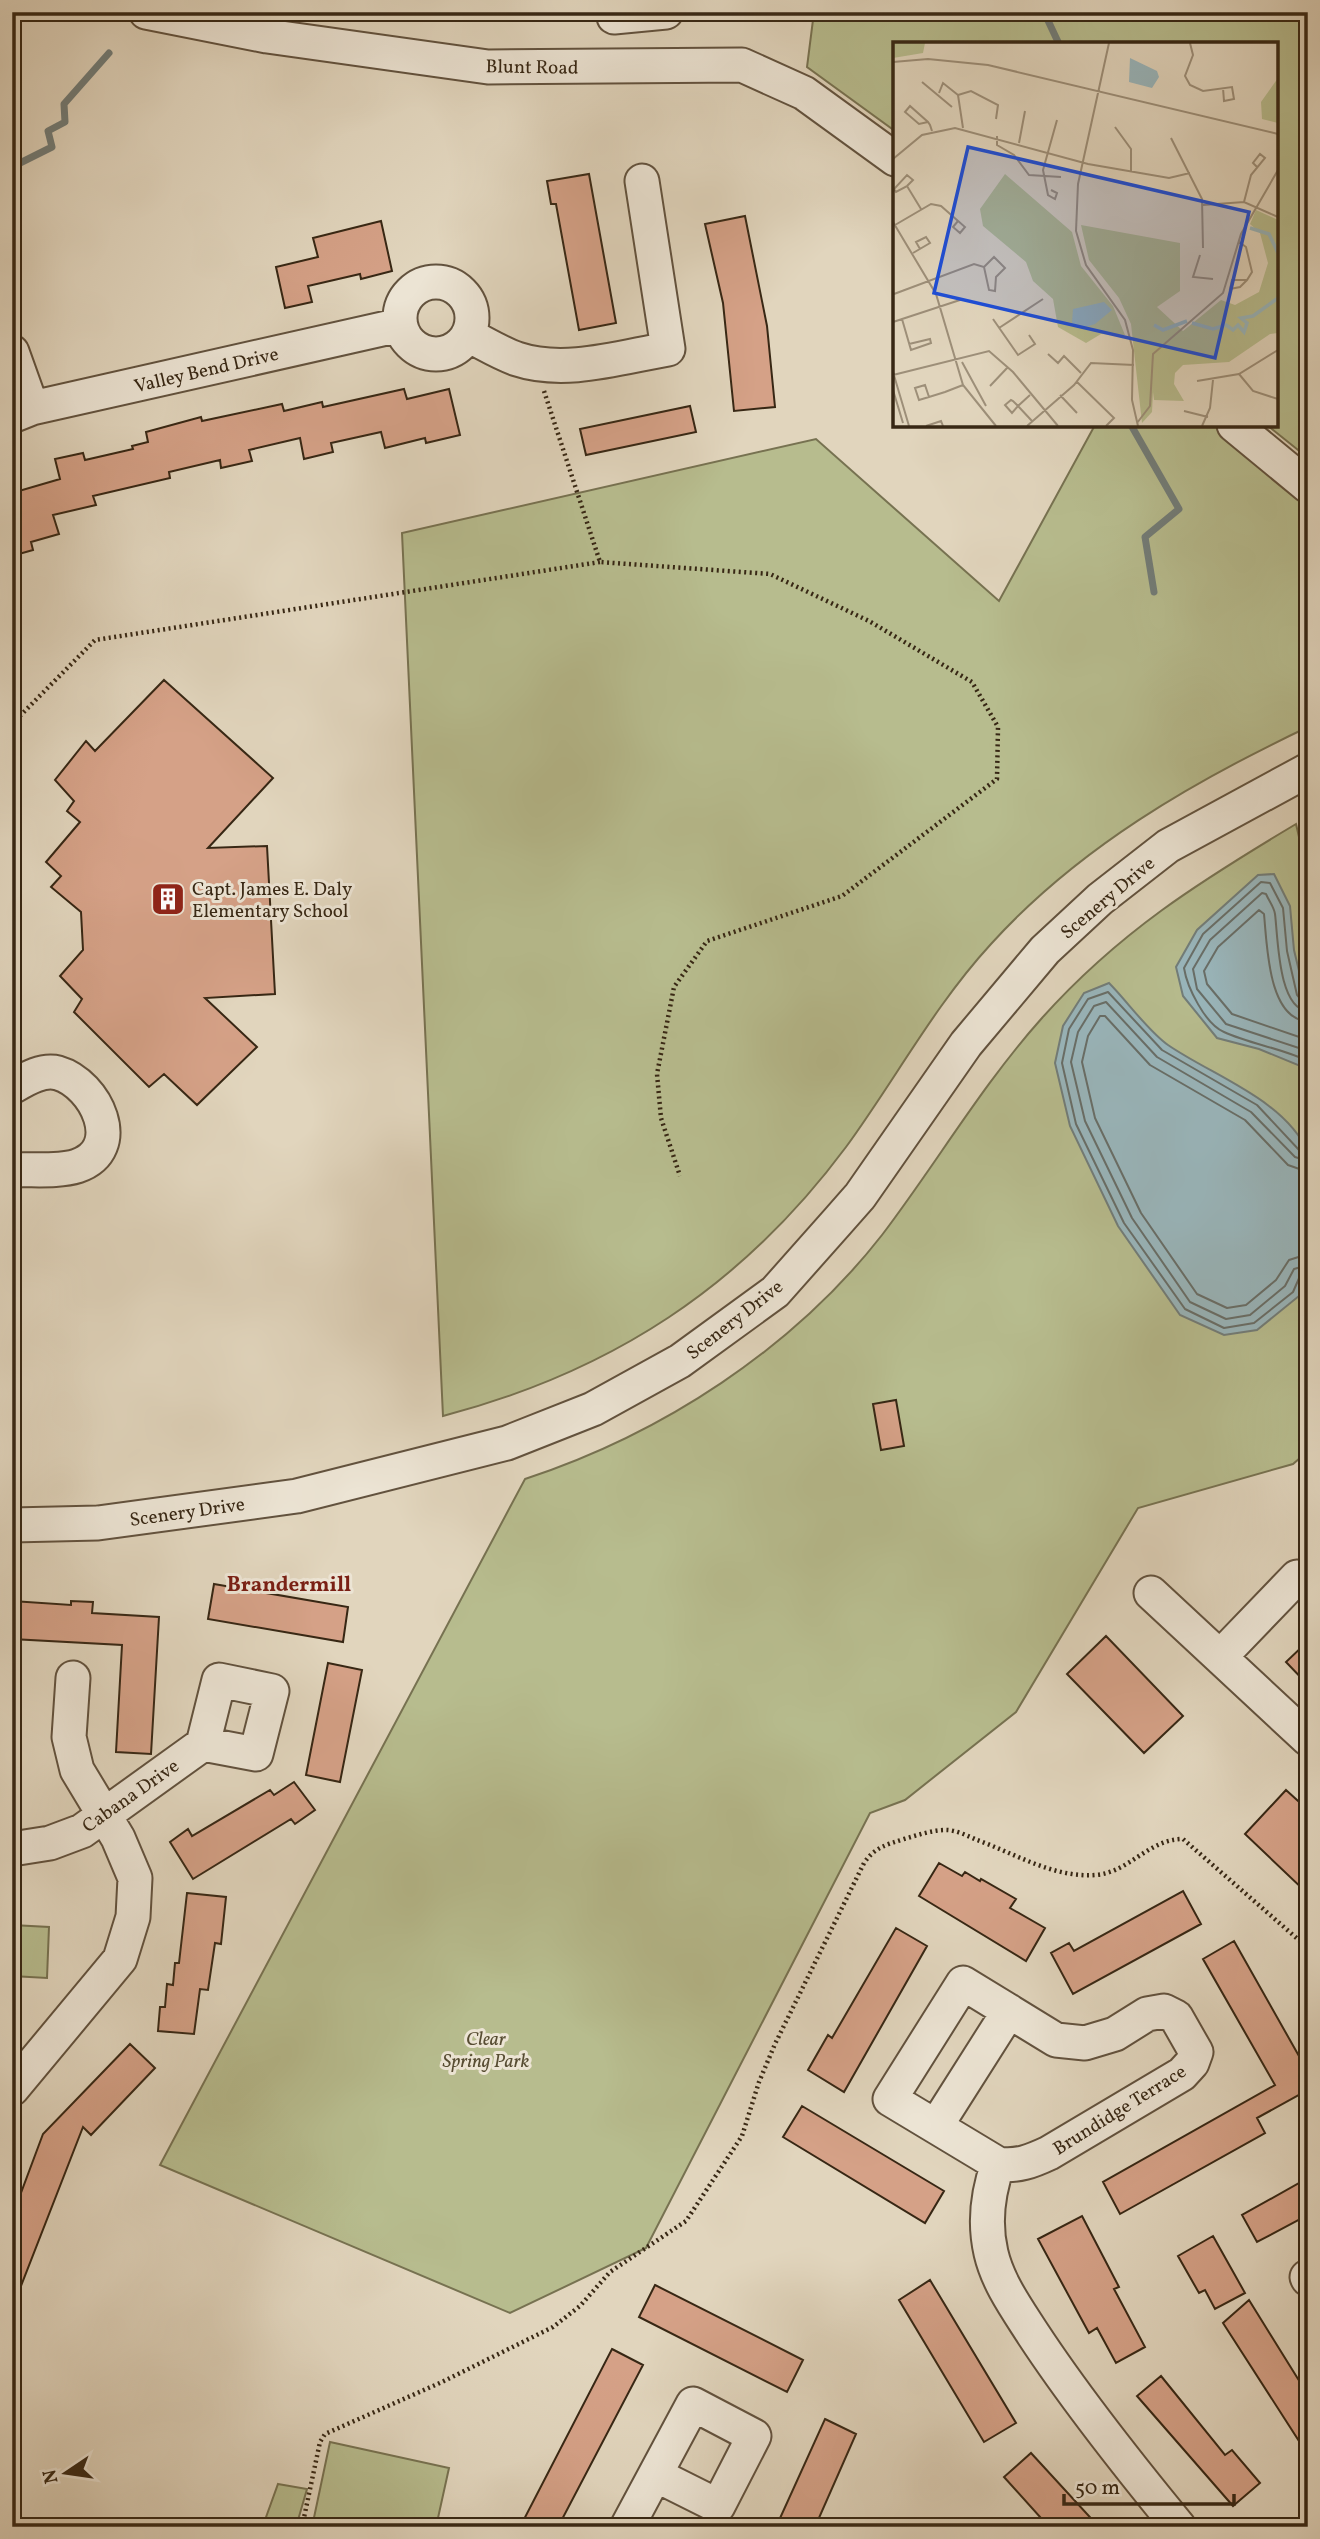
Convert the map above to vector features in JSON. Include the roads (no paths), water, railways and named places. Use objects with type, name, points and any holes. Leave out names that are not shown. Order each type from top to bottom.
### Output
[{"type":"street","name":"Blunt Road","points":[[146,12],[269,24],[488,67],[742,65],[804,93],[893,158]]},
{"type":"street","points":[[613,12],[614,16],[666,12]]},
{"type":"street","points":[[468,335],[518,359],[535,363],[597,362],[668,349],[642,181]]},
{"type":"street","points":[[436,281],[461,291],[470,304],[473,320],[468,335],[456,349],[438,355],[425,353],[405,337],[400,325],[400,311],[406,297],[422,284],[436,281]]},
{"type":"street","name":"Valley Bend Drive","points":[[22,412],[400,325]]},
{"type":"street","points":[[12,352],[22,412]]},
{"type":"street","points":[[1236,427],[1308,486]]},
{"type":"street","name":"Scenery Drive","points":[[12,1525],[99,1523],[297,1496],[507,1443],[593,1409],[680,1361],[775,1292],[860,1196],[965,1044],[1055,941],[1100,899],[1168,846],[1308,770]]},
{"type":"street","points":[[12,1087],[34,1075],[57,1073],[79,1084],[97,1105],[104,1128],[98,1150],[78,1166],[12,1170]]},
{"type":"street","points":[[1220,1657],[1297,1577]]},
{"type":"street","points":[[1151,1593],[1308,1739]]},
{"type":"street","points":[[12,2089],[120,1958],[133,1917],[135,1878],[118,1838],[77,1770],[69,1737],[73,1678]]},
{"type":"street","name":"Cabana Drive","points":[[12,1849],[50,1843],[82,1831],[203,1744]]},
{"type":"street","name":"Brundidge Terrace","points":[[963,1983],[1009,2011],[1056,2040],[1085,2043],[1115,2034],[1147,2014],[1164,2011],[1176,2017],[1196,2052],[1192,2063],[1182,2074],[1049,2154],[1011,2166],[998,2164],[890,2099],[963,1983]]},
{"type":"street","points":[[936,2126],[1009,2011]]},
{"type":"street","points":[[998,2164],[989,2189],[988,2218],[991,2253],[1005,2291],[1048,2356],[1179,2527]]},
{"type":"street","points":[[627,2527],[656,2475]]},
{"type":"water","points":[[1274,874],[1290,906],[1294,950],[1308,1008],[1308,1074],[1303,1067],[1259,1049],[1217,1038],[1183,996],[1176,967],[1197,930],[1258,875]]},
{"type":"water","points":[[1109,983],[1160,1039],[1246,1090],[1282,1117],[1297,1133],[1308,1152],[1308,1273],[1299,1296],[1257,1330],[1224,1335],[1180,1315],[1118,1226],[1070,1126],[1055,1063],[1063,1026],[1084,993]]},
{"type":"waterway","points":[[1044,12],[1058,42]]},
{"type":"waterway","points":[[20,163],[52,147],[48,131],[65,122],[64,104],[109,53]]},
{"type":"waterway","points":[[1132,427],[1179,509],[1145,537],[1154,592]]},
{"type":"place","name":"Capt. James E. Daly Elementary School","points":[[168,899]]},
{"type":"district","name":"Brandermill","points":[[289,1584]]},
{"type":"park label","name":"Clear Spring Park","points":[[486,2049]]}]
